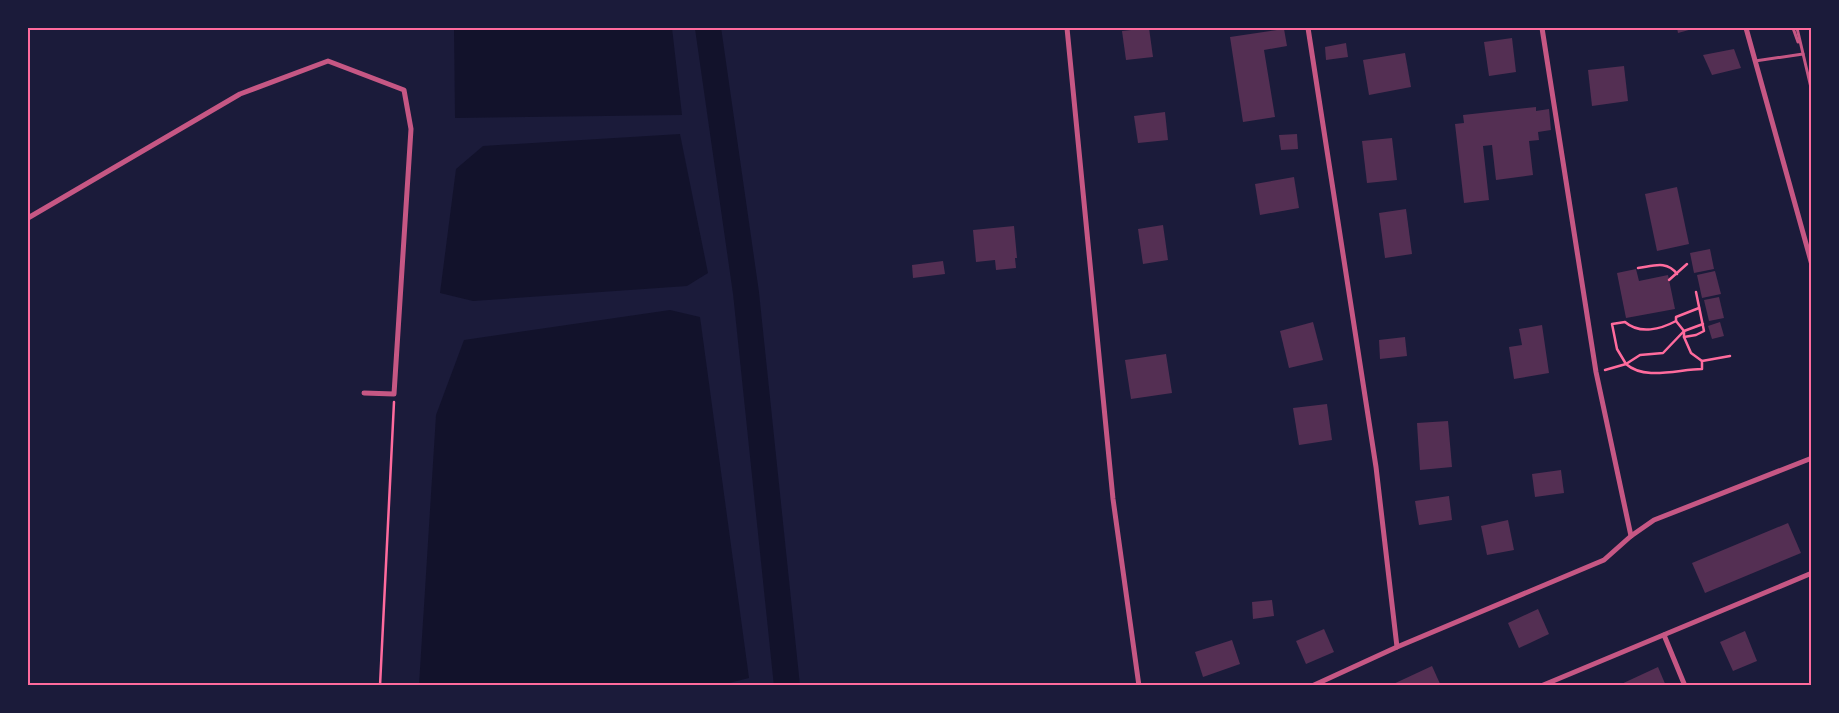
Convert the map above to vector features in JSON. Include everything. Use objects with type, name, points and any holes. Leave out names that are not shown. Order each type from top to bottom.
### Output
[{"type":"street","points":[[1067,28],[1113,499],[1139,686]]},
{"type":"street","points":[[1308,28],[1376,467],[1397,646]]},
{"type":"street","points":[[1542,28],[1596,372],[1631,536]]},
{"type":"street","points":[[1746,28],[1812,265]]},
{"type":"street","points":[[28,218],[240,94],[328,61],[404,90],[411,128],[394,394],[364,393]]},
{"type":"street","points":[[1312,686],[1397,646],[1604,560],[1631,536],[1654,520],[1812,458]]},
{"type":"street","points":[[1541,686],[1812,573]]},
{"type":"street","points":[[1664,635],[1685,686]]},
{"type":"lane","points":[[1795,28],[1812,92]]},
{"type":"lane","points":[[1755,61],[1803,54]]},
{"type":"path","points":[[1638,268],[1664,264],[1671,266],[1677,274]]},
{"type":"path","points":[[1669,280],[1687,264]]},
{"type":"path","points":[[1684,337],[1696,336],[1704,331],[1696,292]]},
{"type":"path","points":[[1699,308],[1676,317],[1676,321],[1665,327],[1654,329],[1631,327],[1625,322],[1612,324],[1618,349],[1626,364],[1634,371],[1675,374],[1702,369],[1702,361]]},
{"type":"path","points":[[1676,321],[1684,331],[1684,337],[1691,353],[1702,361],[1730,356]]},
{"type":"path","points":[[1596,372],[1626,364],[1640,355],[1663,353],[1684,331],[1703,324]]},
{"type":"path","points":[[380,686],[394,394]]},
{"type":"shaded area","points":[[454,28],[672,28],[682,115],[455,118]]},
{"type":"shaded area","points":[[680,134],[708,273],[687,286],[473,301],[440,293],[456,169],[483,146]]},
{"type":"shaded area","points":[[670,310],[700,317],[749,678],[717,686],[419,685],[436,415],[464,340]]},
{"type":"building","points":[[1149,28],[1153,57],[1126,60],[1122,31]]},
{"type":"building","points":[[1677,28],[1696,28],[1678,33]]},
{"type":"building","points":[[1284,29],[1287,46],[1264,50],[1275,117],[1243,122],[1230,37]]},
{"type":"building","points":[[1512,38],[1516,72],[1489,76],[1484,42]]},
{"type":"building","points":[[1346,43],[1348,57],[1326,60],[1325,47]]},
{"type":"building","points":[[1734,49],[1741,68],[1712,75],[1703,55]]},
{"type":"building","points":[[1405,53],[1411,87],[1369,95],[1363,60]]},
{"type":"building","points":[[1624,66],[1628,101],[1592,106],[1588,70]]},
{"type":"building","points":[[1536,107],[1536,111],[1549,109],[1551,130],[1538,132],[1539,140],[1529,141],[1533,175],[1496,180],[1492,145],[1483,146],[1489,200],[1464,203],[1455,124],[1464,123],[1463,115]]},
{"type":"building","points":[[1165,112],[1168,140],[1138,143],[1134,116]]},
{"type":"building","points":[[1297,134],[1298,149],[1281,150],[1279,135]]},
{"type":"building","points":[[1392,138],[1397,180],[1367,183],[1362,141]]},
{"type":"building","points":[[1294,177],[1299,208],[1260,215],[1255,184]]},
{"type":"building","points":[[1677,187],[1689,244],[1657,251],[1645,194]]},
{"type":"building","points":[[1406,209],[1412,254],[1385,258],[1379,213]]},
{"type":"building","points":[[1163,225],[1168,260],[1143,264],[1138,229]]},
{"type":"building","points":[[1014,226],[1016,268],[996,270],[995,260],[976,262],[973,230]]},
{"type":"building","points":[[1710,249],[1714,269],[1694,273],[1690,253]]},
{"type":"building","points":[[943,261],[945,274],[913,278],[912,265]]},
{"type":"building","points":[[1636,269],[1639,281],[1668,275],[1675,309],[1626,318],[1617,273]]},
{"type":"building","points":[[1715,271],[1721,294],[1702,298],[1697,275]]},
{"type":"building","points":[[1719,297],[1724,318],[1709,321],[1704,300]]},
{"type":"building","points":[[1313,322],[1323,360],[1289,368],[1280,331]]},
{"type":"building","points":[[1720,322],[1724,336],[1712,339],[1708,326]]},
{"type":"building","points":[[1542,325],[1549,373],[1514,379],[1509,347],[1522,345],[1519,329]]},
{"type":"building","points":[[1405,337],[1407,356],[1380,359],[1379,340]]},
{"type":"building","points":[[1166,354],[1172,393],[1131,399],[1125,360]]},
{"type":"building","points":[[1327,404],[1332,440],[1299,445],[1293,408]]},
{"type":"building","points":[[1448,421],[1452,467],[1420,470],[1417,423]]},
{"type":"building","points":[[1561,470],[1564,493],[1535,497],[1532,474]]},
{"type":"building","points":[[1449,496],[1452,520],[1419,525],[1415,501]]},
{"type":"building","points":[[1508,520],[1514,550],[1487,555],[1481,526]]},
{"type":"building","points":[[1788,523],[1801,553],[1705,593],[1692,563]]},
{"type":"building","points":[[1272,600],[1274,616],[1253,619],[1252,602]]},
{"type":"building","points":[[1538,609],[1549,634],[1519,648],[1508,623]]},
{"type":"building","points":[[1324,629],[1334,652],[1306,664],[1296,641]]},
{"type":"building","points":[[1745,631],[1757,661],[1733,671],[1720,642]]},
{"type":"building","points":[[1232,640],[1240,664],[1203,677],[1195,652]]},
{"type":"building","points":[[1432,666],[1441,686],[1389,686]]},
{"type":"building","points":[[1658,667],[1666,686],[1617,686]]},
{"type":"waterway","points":[[708,28],[746,293],[787,686]]}]
